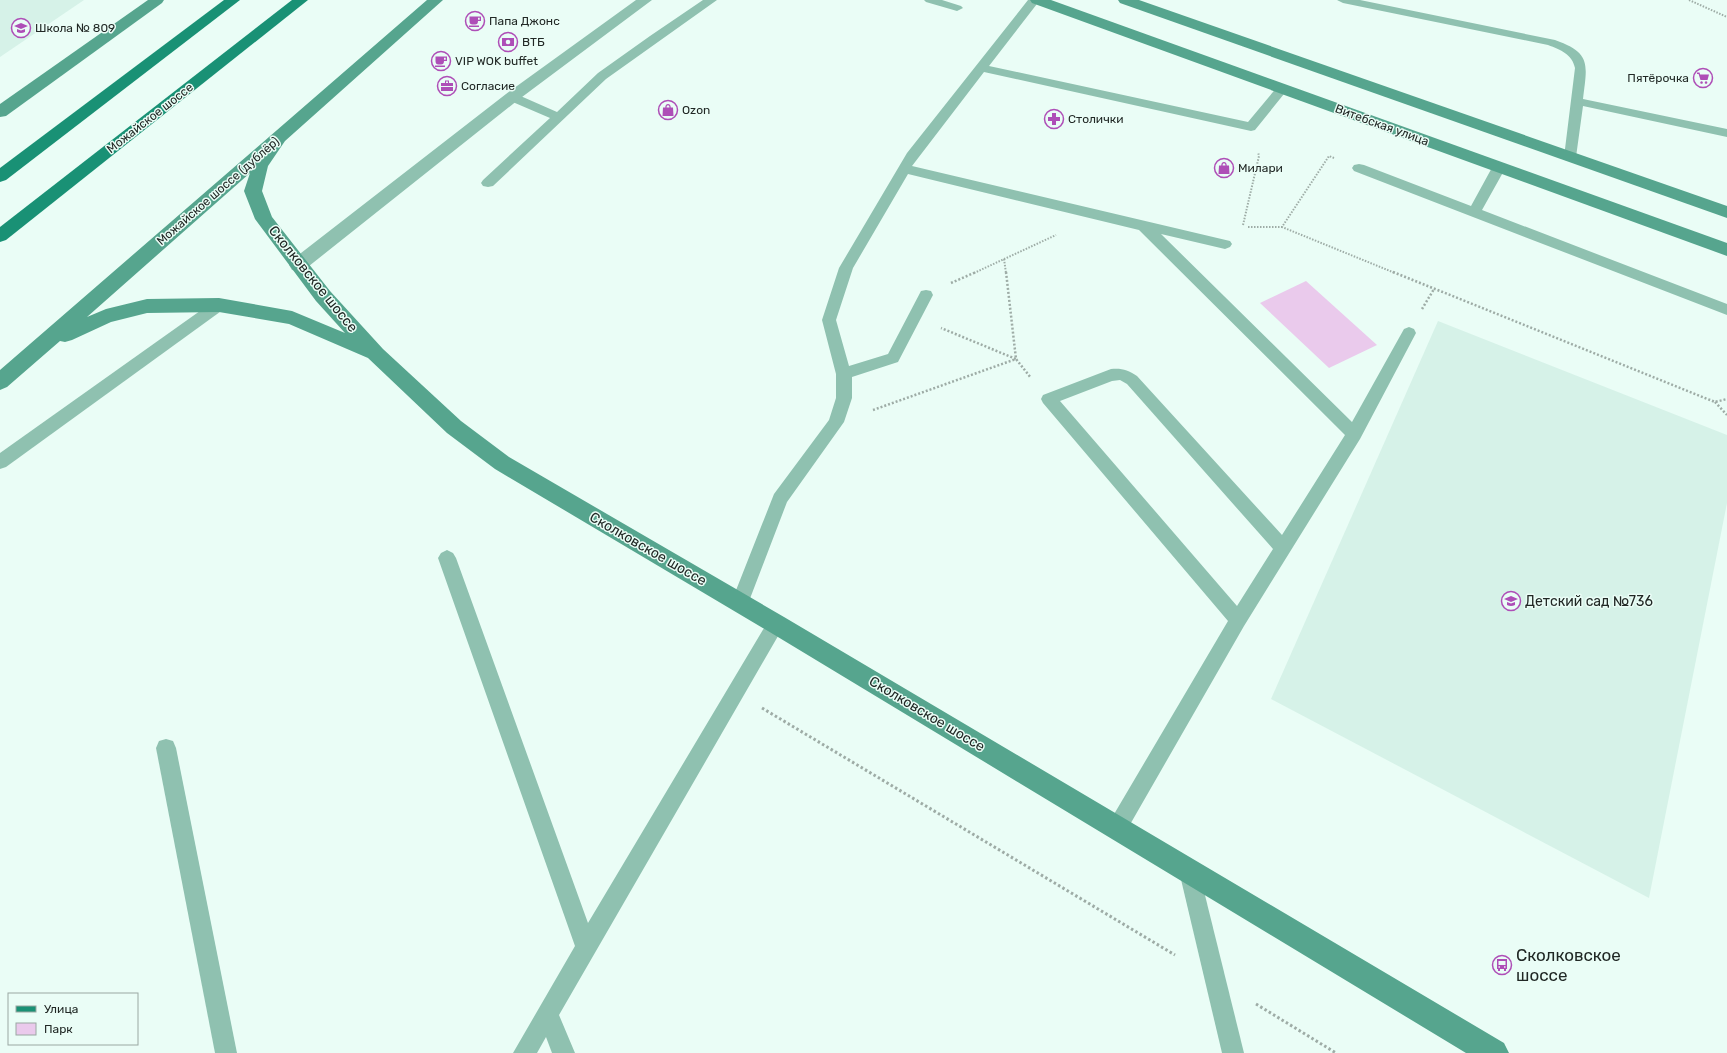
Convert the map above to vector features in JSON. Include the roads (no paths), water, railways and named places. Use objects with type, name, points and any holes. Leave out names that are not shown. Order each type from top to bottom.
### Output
[{"type":"main road","points":[[0,112],[157,0]]},
{"type":"main road","points":[[0,176],[233,0]]},
{"type":"main road","name":"Можайское шоссе","points":[[0,236],[301,0]]},
{"type":"main road","name":"Можайское шоссе (дублёр)","points":[[0,382],[436,0]]},
{"type":"main road","name":"Витебская улица","points":[[1036,0],[1727,250]]},
{"type":"main road","points":[[1125,0],[1727,212]]},
{"type":"main road","name":"Сколковское шоссе","points":[[281,136],[260,166],[253,191],[264,219],[323,296],[376,354],[454,427],[502,463],[776,624],[1494,1053]]},
{"type":"main road","name":"Сколковское шоссе","points":[[32,354],[62,336],[106,316],[147,306],[219,305],[292,318],[376,354]]},
{"type":"street","points":[[298,265],[512,97],[645,0]]},
{"type":"lane","points":[[488,183],[602,76],[654,38],[711,0]]},
{"type":"lane","points":[[930,0],[957,8]]},
{"type":"lane","points":[[740,603],[780,499],[836,422],[844,398],[844,374],[829,320],[846,268],[912,156],[1036,0]]},
{"type":"lane","points":[[1343,0],[1551,42],[1574,53],[1580,60],[1581,68],[1570,156]]},
{"type":"lane","points":[[981,68],[1251,127],[1282,89]]},
{"type":"lane","points":[[512,97],[558,117]]},
{"type":"lane","points":[[1577,101],[1727,133]]},
{"type":"lane","points":[[1474,212],[1499,167]]},
{"type":"lane","points":[[1359,168],[1727,310]]},
{"type":"lane","points":[[905,169],[1226,244]]},
{"type":"lane","points":[[1144,226],[1354,434]]},
{"type":"lane","points":[[844,374],[893,358],[926,295]]},
{"type":"lane","points":[[0,462],[219,305]]},
{"type":"lane","points":[[1117,828],[1238,620],[1354,434],[1409,333]]},
{"type":"lane","points":[[1238,620],[1049,399],[1111,374],[1122,374],[1132,380],[1283,548]]},
{"type":"lane","points":[[447,558],[586,946]]},
{"type":"lane","points":[[524,1053],[776,624]]},
{"type":"lane","points":[[166,748],[226,1053]]},
{"type":"lane","points":[[1189,871],[1233,1053]]},
{"type":"lane","points":[[547,1014],[564,1053]]},
{"type":"place","name":"Папа Джонс","points":[[475,21]]},
{"type":"place","name":"Школа № 809","points":[[21,28]]},
{"type":"place","name":"ВТБ","points":[[508,42]]},
{"type":"place","name":"VIP WOK buffet","points":[[441,61]]},
{"type":"place","name":"Пятёрочка","points":[[1703,78]]},
{"type":"place","name":"Согласие","points":[[447,86]]},
{"type":"place","name":"Ozon","points":[[668,110]]},
{"type":"place","name":"Столички","points":[[1054,119]]},
{"type":"place","name":"Милари","points":[[1224,168]]},
{"type":"place","name":"Детский сад №736","points":[[1511,601]]},
{"type":"place","name":"Сколковское шоссе","points":[[1502,965]]}]
